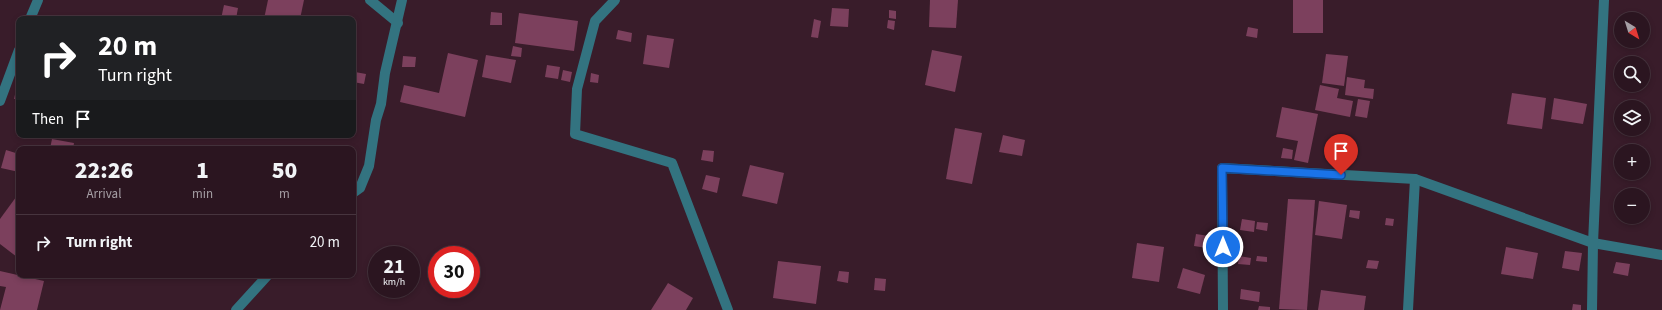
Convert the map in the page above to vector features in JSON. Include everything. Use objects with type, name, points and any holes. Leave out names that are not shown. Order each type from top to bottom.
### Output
[{"type":"street","points":[[31,16],[38,0]]},
{"type":"street","points":[[370,0],[398,23]]},
{"type":"street","points":[[356,191],[360,188],[369,166],[376,120],[382,104],[385,73],[398,23],[402,0]]},
{"type":"street","points":[[614,0],[595,21],[577,89],[575,134],[672,163],[728,310]]},
{"type":"street","points":[[1592,310],[1593,243],[1604,0]]},
{"type":"street","points":[[0,102],[16,58]]},
{"type":"street","points":[[1223,310],[1222,168],[1415,179],[1593,243],[1662,255]]},
{"type":"street","points":[[1408,310],[1415,179]]},
{"type":"street","points":[[236,310],[265,278]]},
{"type":"building","points":[[268,0],[304,0],[301,16],[265,16]]},
{"type":"building","points":[[930,0],[958,0],[956,28],[929,27]]},
{"type":"building","points":[[1293,0],[1323,0],[1323,33],[1293,33]]},
{"type":"building","points":[[224,5],[238,8],[237,16],[222,16]]},
{"type":"building","points":[[832,8],[849,9],[848,27],[830,26]]},
{"type":"building","points":[[889,10],[896,11],[896,19],[889,18]]},
{"type":"building","points":[[491,12],[502,13],[502,25],[490,25]]},
{"type":"building","points":[[519,13],[578,21],[574,51],[515,43]]},
{"type":"building","points":[[814,19],[821,21],[818,38],[811,37]]},
{"type":"building","points":[[888,20],[895,21],[894,30],[887,28]]},
{"type":"building","points":[[1248,27],[1258,29],[1257,38],[1246,36]]},
{"type":"building","points":[[618,30],[632,33],[631,42],[616,39]]},
{"type":"building","points":[[647,35],[674,39],[669,68],[643,64]]},
{"type":"building","points":[[513,46],[522,48],[521,57],[511,56]]},
{"type":"building","points":[[932,50],[962,56],[955,92],[925,85]]},
{"type":"building","points":[[448,53],[478,60],[465,117],[400,102],[404,85],[439,93]]},
{"type":"building","points":[[1326,54],[1348,56],[1344,86],[1322,83]]},
{"type":"building","points":[[486,55],[516,60],[511,83],[482,77]]},
{"type":"building","points":[[403,56],[416,57],[415,67],[402,67]]},
{"type":"building","points":[[547,65],[560,67],[558,79],[545,77]]},
{"type":"building","points":[[563,70],[572,72],[570,82],[561,80]]},
{"type":"building","points":[[356,72],[366,74],[364,84],[356,83]]},
{"type":"building","points":[[591,73],[599,75],[598,83],[590,82]]},
{"type":"building","points":[[1347,77],[1365,80],[1364,88],[1374,89],[1373,99],[1345,95]]},
{"type":"building","points":[[1320,85],[1339,89],[1337,98],[1353,101],[1350,117],[1315,110]]},
{"type":"building","points":[[1512,93],[1546,98],[1542,129],[1507,124]]},
{"type":"building","points":[[1554,98],[1587,104],[1583,124],[1551,119]]},
{"type":"building","points":[[1358,99],[1370,101],[1367,118],[1355,116]]},
{"type":"building","points":[[1282,107],[1318,114],[1308,163],[1294,160],[1298,141],[1276,137]]},
{"type":"building","points":[[955,128],[982,133],[972,184],[946,179]]},
{"type":"building","points":[[1003,135],[1025,140],[1022,156],[999,152]]},
{"type":"building","points":[[52,139],[74,143],[74,146],[51,146]]},
{"type":"building","points":[[1283,148],[1293,150],[1292,159],[1281,158]]},
{"type":"building","points":[[6,150],[16,153],[16,171],[1,168]]},
{"type":"building","points":[[703,150],[714,151],[713,162],[701,160]]},
{"type":"building","points":[[750,165],[784,173],[777,204],[742,196]]},
{"type":"building","points":[[706,175],[720,178],[717,193],[702,189]]},
{"type":"building","points":[[16,197],[16,256],[0,244],[0,219]]},
{"type":"building","points":[[1288,199],[1315,200],[1307,310],[1279,309]]},
{"type":"building","points":[[1319,201],[1347,205],[1342,239],[1315,235]]},
{"type":"building","points":[[1350,210],[1360,211],[1359,219],[1349,217]]},
{"type":"building","points":[[1386,218],[1394,219],[1393,226],[1385,225]]},
{"type":"building","points":[[1242,219],[1255,221],[1254,232],[1240,230]]},
{"type":"building","points":[[1257,222],[1268,223],[1267,231],[1256,229]]},
{"type":"building","points":[[1196,234],[1209,236],[1207,248],[1194,246]]},
{"type":"building","points":[[1137,243],[1164,247],[1159,282],[1132,278]]},
{"type":"building","points":[[1506,247],[1538,253],[1533,279],[1501,274]]},
{"type":"building","points":[[1565,251],[1582,253],[1579,271],[1562,268]]},
{"type":"building","points":[[1239,256],[1251,258],[1250,265],[1238,264]]},
{"type":"building","points":[[1257,256],[1267,257],[1267,262],[1256,261]]},
{"type":"building","points":[[1368,260],[1379,261],[1377,269],[1366,268]]},
{"type":"building","points":[[778,261],[821,266],[816,304],[773,298]]},
{"type":"building","points":[[1616,262],[1630,264],[1628,276],[1613,273]]},
{"type":"building","points":[[1183,268],[1205,275],[1200,294],[1177,288]]},
{"type":"building","points":[[0,271],[16,275],[16,278],[31,278],[44,281],[37,310],[0,310],[6,287],[0,286]]},
{"type":"building","points":[[839,271],[849,272],[848,283],[837,281]]},
{"type":"building","points":[[875,278],[886,279],[885,291],[874,290]]},
{"type":"building","points":[[668,283],[693,298],[686,310],[651,310]]},
{"type":"building","points":[[1241,289],[1260,292],[1259,302],[1240,299]]},
{"type":"building","points":[[1321,290],[1366,296],[1364,310],[1318,310]]},
{"type":"building","points":[[1573,304],[1581,305],[1581,310],[1572,310]]},
{"type":"building","points":[[1259,306],[1270,307],[1270,310],[1258,310]]},
{"type":"route","points":[[1223,247],[1222,168],[1341,175]]}]
